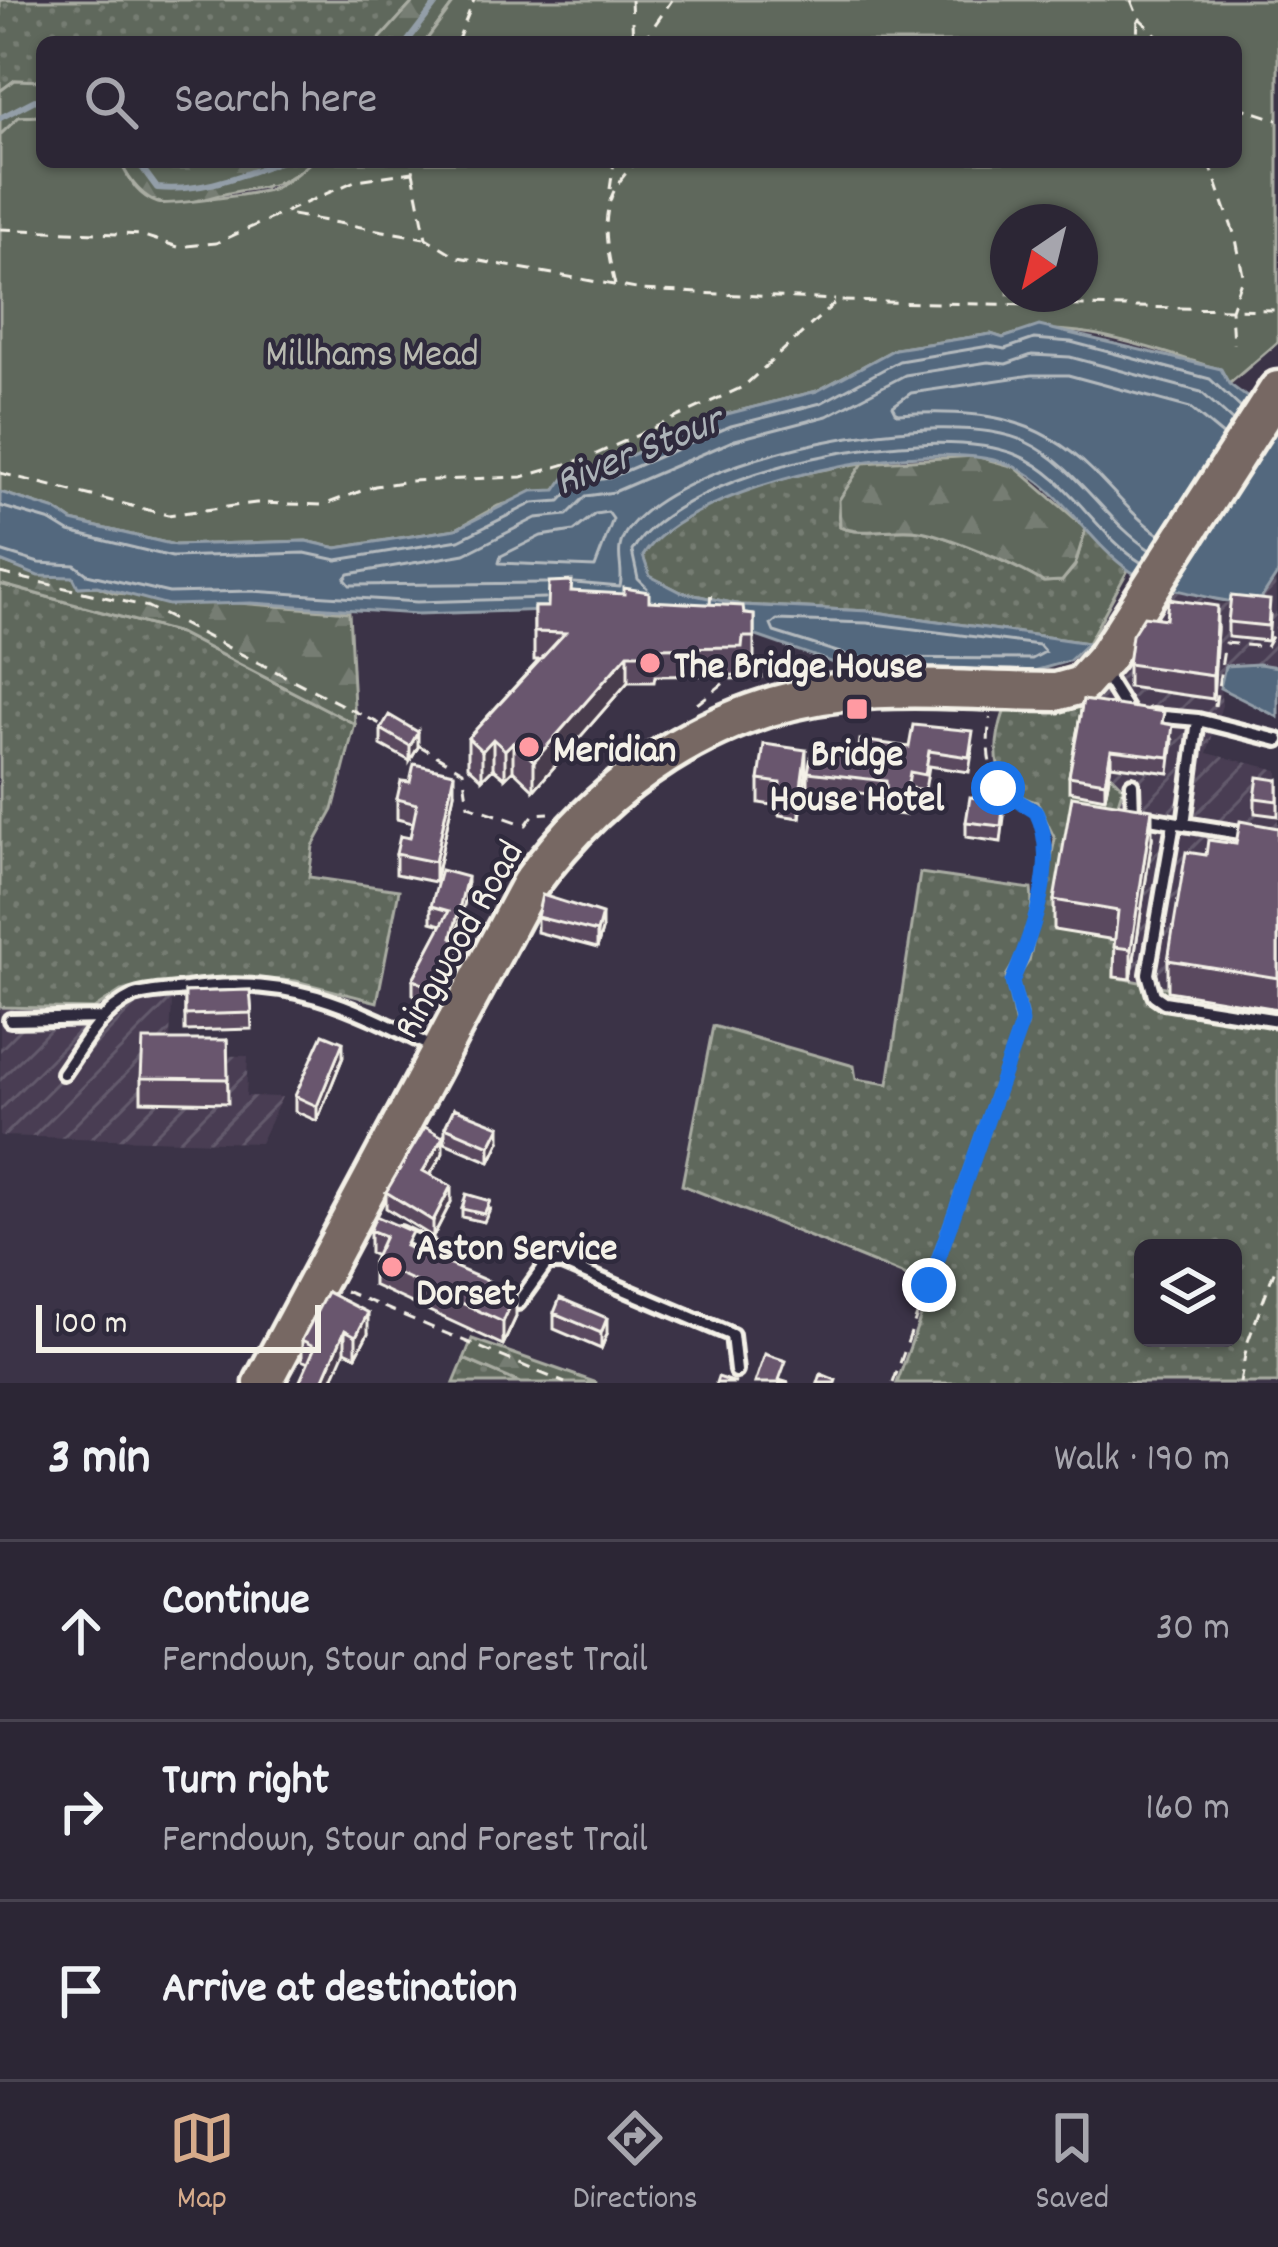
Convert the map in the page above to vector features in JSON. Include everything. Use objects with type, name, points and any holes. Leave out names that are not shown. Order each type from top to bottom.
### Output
[{"type":"highway","name":"Ringwood Road","points":[[263,1383],[317,1280],[364,1214],[439,1051],[530,884],[561,841],[647,766],[719,726],[786,702],[845,692],[1074,694],[1095,674],[1278,390]]},
{"type":"lane","points":[[1106,657],[1108,680],[1128,712]]},
{"type":"lane","points":[[1105,706],[1198,720],[1278,740]]},
{"type":"lane","points":[[1198,720],[1148,974],[1154,995],[1164,1003],[1278,1020]]},
{"type":"lane","points":[[1132,784],[1133,815],[1278,839]]},
{"type":"lane","points":[[64,1073],[102,1018],[133,997],[215,984],[297,987],[353,1007],[439,1051]]},
{"type":"lane","points":[[10,1020],[102,1018]]},
{"type":"lane","points":[[392,1228],[429,1247],[442,1270],[461,1279]]},
{"type":"lane","points":[[481,1288],[518,1303],[547,1263],[562,1263],[732,1335],[736,1371]]},
{"type":"path","points":[[459,36],[473,0]]},
{"type":"path","points":[[631,0],[633,36]]},
{"type":"path","points":[[647,36],[672,0]]},
{"type":"path","points":[[1131,0],[1138,17],[1158,36]]},
{"type":"path","points":[[1137,36],[1138,17]]},
{"type":"path","points":[[1242,108],[1278,120]]},
{"type":"path","points":[[414,168],[426,238]]},
{"type":"path","points":[[613,168],[604,233],[615,285]]},
{"type":"path","points":[[608,196],[632,168]]},
{"type":"path","points":[[1211,168],[1243,275],[1231,309],[1233,344]]},
{"type":"path","points":[[0,229],[141,235],[178,247],[216,243],[290,214],[357,180],[413,172]]},
{"type":"path","points":[[290,214],[426,238],[458,257],[615,285],[836,301],[1278,310]]},
{"type":"path","points":[[0,473],[168,515],[256,502],[323,505],[374,485],[410,481],[522,477],[590,457],[742,387],[836,301]]},
{"type":"path","points":[[0,574],[148,607],[399,735]]},
{"type":"path","points":[[710,610],[711,588]]},
{"type":"path","points":[[1212,723],[1225,643],[1266,647],[1278,626]]},
{"type":"path","points":[[893,1383],[1022,1022],[1012,982],[1026,957],[1046,854],[1036,812],[1010,800],[988,771],[993,692]]},
{"type":"path","points":[[417,745],[463,771],[468,805],[480,812],[526,825],[534,814],[549,813]]},
{"type":"path","points":[[1240,1383],[1246,1344],[1278,1261]]},
{"type":"path","points":[[317,1280],[565,1383]]},
{"type":"shaded area","points":[[1275,572],[1278,667],[1259,664],[1220,688],[1222,705],[1207,753],[1278,770],[1278,1033],[1020,1004],[1016,980],[1029,961],[1055,839],[1037,802],[1013,794],[1000,777],[995,758],[1004,712],[1062,711],[1094,686],[1159,585],[1220,604],[1261,599]]},
{"type":"shaded area","points":[[173,985],[169,1055],[248,1056],[246,1096],[282,1097],[260,1143],[0,1136],[0,1007],[94,1009],[121,991]]},
{"type":"green space","points":[[0,0],[415,0],[382,36],[36,36],[36,81],[15,80],[0,91]]},
{"type":"green space","points":[[415,0],[456,0],[429,36],[382,36]]},
{"type":"green space","name":"Millhams Mead","points":[[456,0],[1278,0],[1278,342],[1229,384],[1220,369],[1082,332],[1027,331],[1003,338],[991,334],[895,349],[817,391],[727,414],[604,467],[570,471],[556,490],[498,506],[456,529],[337,548],[306,541],[175,545],[72,521],[56,510],[0,492],[0,135],[19,117],[36,116],[36,168],[123,168],[139,192],[158,203],[272,189],[303,168],[1242,168],[1242,36],[429,36]]},
{"type":"green space","points":[[15,80],[36,81],[36,116],[19,117],[0,135],[0,91]]},
{"type":"green space","points":[[124,168],[303,168],[274,184],[182,203],[155,201]]},
{"type":"green space","points":[[975,456],[1015,467],[1086,528],[1075,565],[1062,581],[1043,582],[926,532],[840,527],[839,500],[863,463]]},
{"type":"green space","points":[[863,463],[839,509],[840,527],[848,530],[926,532],[1044,582],[1062,581],[1075,566],[1086,528],[1128,570],[1088,643],[869,611],[741,605],[681,592],[649,576],[643,556],[660,536],[712,503],[775,481]]},
{"type":"green space","points":[[0,561],[74,577],[79,587],[97,586],[115,593],[349,612],[355,724],[179,633],[0,584]]},
{"type":"green space","points":[[0,584],[179,633],[355,724],[333,810],[313,846],[309,877],[399,890],[377,1002],[296,981],[234,977],[121,991],[94,1009],[0,1007]]},
{"type":"green space","points":[[1084,707],[1112,759],[1104,798],[1110,774],[1123,787],[1116,809],[1114,977],[1278,1009],[1278,1383],[897,1383],[1024,1028],[1026,1014],[1016,980],[1029,961],[1055,839],[1037,802],[1022,797],[1003,779],[997,741],[1004,712]]},
{"type":"green space","points":[[920,873],[1031,889],[1032,901],[1026,935],[1006,976],[1016,1026],[924,1283],[682,1185],[713,1026],[854,1066],[856,1079],[888,1084]]},
{"type":"green space","points":[[472,1339],[597,1383],[520,1383],[464,1359]]},
{"type":"green space","points":[[464,1359],[520,1383],[454,1383]]},
{"type":"water","points":[[1039,326],[1221,369],[1229,384],[1278,420],[1278,573],[1261,599],[1222,600],[1147,580],[1115,559],[1046,488],[1013,466],[977,457],[929,455],[816,471],[709,506],[669,530],[643,556],[650,576],[681,592],[741,605],[869,611],[1088,643],[1069,661],[1034,671],[854,670],[745,632],[549,610],[417,614],[252,603],[168,605],[97,586],[78,587],[73,577],[38,576],[0,561],[0,492],[56,510],[72,521],[175,545],[306,541],[337,548],[456,529],[532,491],[556,490],[569,471],[604,467],[727,414],[817,391],[895,349],[991,334],[1003,338]]},
{"type":"water","points":[[1225,666],[1278,667],[1278,717],[1220,688]]},
{"type":"building","points":[[572,581],[571,591],[624,594],[624,588],[649,592],[649,601],[743,606],[744,614],[754,615],[754,637],[743,637],[742,647],[655,648],[654,654],[628,654],[534,761],[513,742],[505,750],[493,739],[482,751],[468,738],[565,633],[534,632],[534,607],[548,607],[549,582]]},
{"type":"building","points":[[1231,596],[1270,600],[1268,626],[1228,622]]},
{"type":"building","points":[[1168,599],[1217,606],[1213,676],[1128,664],[1132,635],[1144,616],[1166,619]]},
{"type":"building","points":[[1083,700],[1164,712],[1162,723],[1173,725],[1169,757],[1111,750],[1105,782],[1069,776]]},
{"type":"building","points":[[389,715],[418,732],[410,746],[381,729]]},
{"type":"building","points":[[913,725],[973,731],[969,757],[929,751],[925,775],[910,772],[905,800],[887,798],[886,781],[808,772],[813,747],[858,755],[860,740],[909,747]]},
{"type":"building","points":[[764,744],[806,750],[800,794],[779,791],[780,783],[759,780]]},
{"type":"building","points":[[414,764],[454,773],[435,862],[396,854],[400,836],[410,838],[417,804],[397,799],[401,781],[410,782]]},
{"type":"building","points":[[1258,777],[1278,780],[1278,801],[1255,798]]},
{"type":"building","points":[[1072,796],[1152,809],[1131,949],[1114,947],[1118,911],[1054,900]]},
{"type":"building","points":[[970,797],[1004,802],[1001,826],[966,822]]},
{"type":"building","points":[[1240,821],[1278,828],[1278,978],[1168,960],[1186,852],[1206,855],[1208,840],[1236,844]]},
{"type":"building","points":[[441,870],[467,877],[452,937],[458,941],[432,989],[413,979],[449,911],[431,906]]},
{"type":"building","points":[[542,895],[602,914],[597,932],[537,917]]},
{"type":"building","points":[[250,990],[252,1013],[185,1015],[185,992]]},
{"type":"building","points":[[323,1034],[343,1042],[317,1106],[295,1096]]},
{"type":"building","points":[[143,1040],[227,1040],[228,1079],[141,1078]]},
{"type":"building","points":[[454,1108],[500,1126],[490,1146],[445,1127]]},
{"type":"building","points":[[425,1127],[443,1137],[423,1171],[451,1186],[433,1221],[386,1192]]},
{"type":"building","points":[[466,1194],[490,1201],[484,1214],[462,1209]]},
{"type":"building","points":[[376,1216],[412,1232],[405,1246],[516,1293],[503,1322],[373,1262],[385,1236],[370,1230]]},
{"type":"building","points":[[327,1292],[368,1313],[356,1336],[345,1330],[322,1383],[299,1383],[315,1347],[302,1340]]},
{"type":"building","points":[[560,1298],[607,1318],[601,1333],[554,1313]]},
{"type":"building","points":[[765,1354],[786,1361],[779,1380],[789,1383],[755,1383]]},
{"type":"building","points":[[821,1374],[836,1380],[835,1383],[818,1383]]},
{"type":"waterway","points":[[412,36],[439,0]]},
{"type":"waterway","points":[[0,118],[36,100]]},
{"type":"waterway","points":[[142,168],[157,188],[173,189],[219,182],[261,168]]},
{"type":"place","name":"The Bridge House","points":[[650,663]]},
{"type":"place","name":"Bridge House Hotel","points":[[857,709]]},
{"type":"place","name":"Meridian","points":[[529,747]]},
{"type":"place","name":"Aston Service Dorset","points":[[392,1267]]},
{"type":"route","points":[[929,1285],[1022,1022],[1012,982],[1026,957],[1046,854],[1036,812],[1010,800],[998,788]]},
{"type":"water label","name":"River Stour","points":[[637,448]]}]
